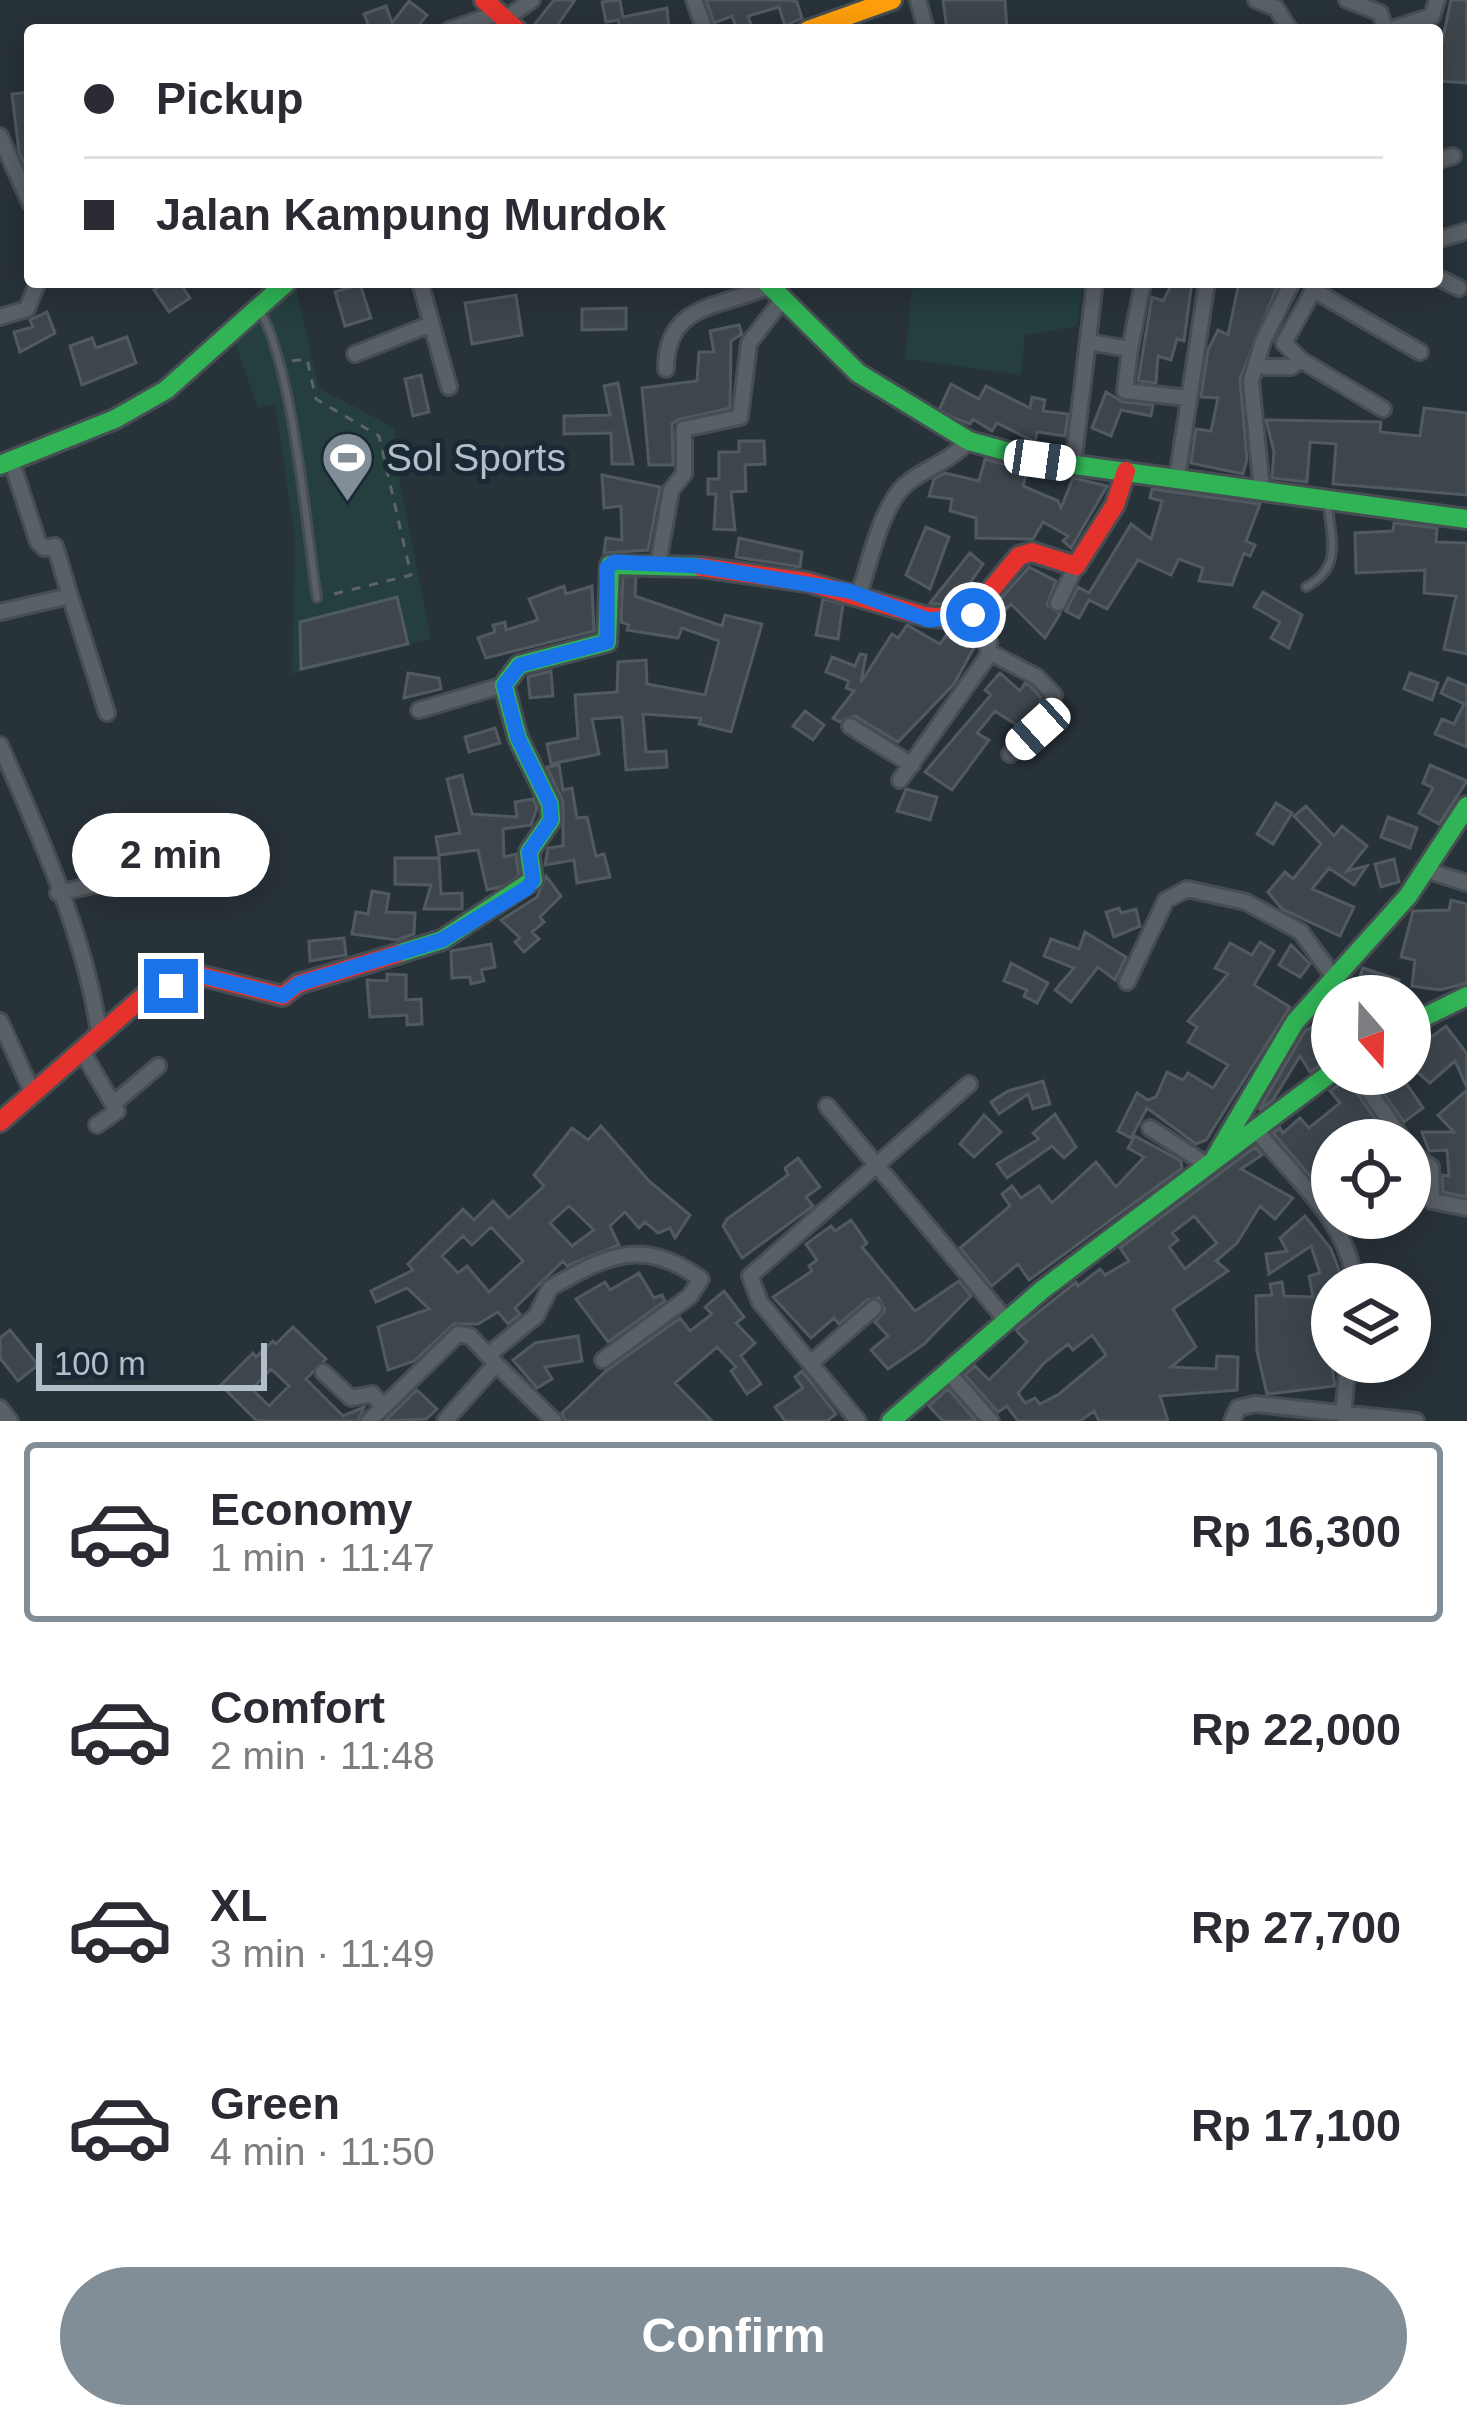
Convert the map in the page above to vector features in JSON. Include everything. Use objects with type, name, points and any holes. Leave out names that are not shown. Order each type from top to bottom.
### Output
[{"type":"street","points":[[471,24],[532,0]]},
{"type":"street","points":[[859,22],[892,0]]},
{"type":"street","points":[[1256,0],[1276,8],[1286,24]]},
{"type":"street","points":[[1347,0],[1380,13],[1385,24]]},
{"type":"street","points":[[1407,24],[1432,16],[1437,0]]},
{"type":"street","points":[[0,136],[24,187]]},
{"type":"street","points":[[1443,159],[1453,156]]},
{"type":"street","points":[[13,159],[24,157]]},
{"type":"street","points":[[1443,280],[1460,289]]},
{"type":"street","points":[[0,317],[27,309],[36,288]]},
{"type":"street","points":[[106,713],[55,546],[44,548],[38,542],[6,463],[115,419],[156,396],[280,288]]},
{"type":"street","points":[[422,288],[449,386]]},
{"type":"street","points":[[1073,465],[1094,288]]},
{"type":"street","points":[[1142,288],[1125,391],[1188,398]]},
{"type":"street","points":[[1177,478],[1206,288]]},
{"type":"street","points":[[1262,491],[1251,381],[1263,341],[1289,288]]},
{"type":"street","points":[[1316,288],[1285,343],[1300,360],[1383,409]]},
{"type":"street","points":[[1320,288],[1420,352]]},
{"type":"street","points":[[666,370],[670,335],[682,319],[773,289]]},
{"type":"street","points":[[773,289],[858,373],[922,417],[969,441],[1073,465],[1467,519]]},
{"type":"street","points":[[658,564],[671,490],[684,474],[684,429],[740,417],[749,343],[773,289]]},
{"type":"street","points":[[355,354],[431,324]]},
{"type":"street","points":[[1088,342],[1130,349]]},
{"type":"street","points":[[1265,368],[1291,367],[1300,360]]},
{"type":"street","points":[[859,594],[896,494],[910,480],[941,467],[969,441]]},
{"type":"street","points":[[1058,604],[1115,505],[1126,471]]},
{"type":"street","points":[[419,710],[504,685],[520,665],[607,642],[607,568],[614,562],[658,564],[859,594],[929,620],[969,617],[1019,556],[1032,552],[1076,566]]},
{"type":"street","points":[[0,612],[70,596]]},
{"type":"street","points":[[900,780],[980,674],[989,644],[969,617]]},
{"type":"street","points":[[989,652],[1037,677],[1054,698],[1047,718],[1010,754]]},
{"type":"street","points":[[0,1121],[144,996],[199,975],[227,978],[283,996],[298,984],[442,940],[533,880],[529,852],[551,820],[550,804],[518,738],[504,685]]},
{"type":"street","points":[[850,726],[912,765]]},
{"type":"street","points":[[0,745],[58,893],[95,1002],[99,1034]]},
{"type":"street","points":[[1334,975],[1379,930],[1467,806]]},
{"type":"street","points":[[58,893],[165,869]]},
{"type":"street","points":[[1425,870],[1467,884]]},
{"type":"street","points":[[1127,982],[1166,899],[1187,889],[1246,902],[1301,932],[1332,975]]},
{"type":"street","points":[[1431,1014],[1467,996]]},
{"type":"street","points":[[1210,1162],[1275,1050],[1311,1004]]},
{"type":"street","points":[[0,1021],[33,1094]]},
{"type":"street","points":[[82,1051],[117,1111],[97,1125]]},
{"type":"street","points":[[114,1103],[158,1066]]},
{"type":"street","points":[[858,1421],[760,1302],[750,1279],[969,1084]]},
{"type":"street","points":[[891,1421],[1006,1320],[1311,1088]]},
{"type":"street","points":[[827,1106],[1006,1320]]},
{"type":"street","points":[[1150,1128],[1210,1162]]},
{"type":"street","points":[[1255,1130],[1342,1234],[1353,1263]]},
{"type":"street","points":[[1431,1166],[1432,1201],[1467,1208]]},
{"type":"street","points":[[445,1421],[492,1359],[536,1316],[550,1288],[629,1252],[646,1252],[701,1279],[689,1296],[603,1360]]},
{"type":"street","points":[[812,1361],[874,1308]]},
{"type":"street","points":[[369,1421],[458,1334],[470,1336],[554,1421]]},
{"type":"street","points":[[947,1371],[991,1421]]},
{"type":"street","points":[[323,1372],[351,1398],[372,1394],[383,1406]]},
{"type":"street","points":[[1343,1416],[1346,1383]]},
{"type":"street","points":[[1232,1421],[1238,1408],[1255,1404],[1416,1421]]},
{"type":"street","points":[[0,1408],[10,1421]]},
{"type":"lane","points":[[258,306],[270,327],[278,364],[317,598]]},
{"type":"lane","points":[[1306,587],[1330,564],[1336,544],[1328,502]]},
{"type":"path","points":[[278,364],[308,359],[316,400],[379,436],[411,575],[317,598]]},
{"type":"green space","name":"Sol Sports","points":[[296,288],[319,388],[395,428],[397,469],[431,639],[292,674],[295,538],[275,404],[258,408],[233,337]]},
{"type":"green space","points":[[912,288],[1082,288],[1077,326],[1025,335],[1021,375],[905,359]]},
{"type":"building","points":[[554,0],[575,0],[558,24],[535,24]]},
{"type":"building","points":[[620,0],[623,17],[667,8],[668,24],[606,22],[602,2]]},
{"type":"building","points":[[706,0],[790,0],[797,2],[802,18],[784,24],[779,7],[748,16],[751,24],[735,24],[732,16],[714,23]]},
{"type":"building","points":[[943,0],[1005,0],[1007,24],[946,24]]},
{"type":"building","points":[[1451,0],[1467,0],[1467,83],[1443,81],[1443,38]]},
{"type":"building","points":[[409,1],[427,15],[420,24],[368,24],[364,14],[386,6],[392,23]]},
{"type":"building","points":[[24,93],[24,162],[19,152],[12,94]]},
{"type":"building","points":[[183,288],[190,298],[169,312],[154,290]]},
{"type":"building","points":[[361,288],[371,318],[345,326],[335,292]]},
{"type":"building","points":[[1170,288],[1191,288],[1184,341],[1177,339],[1171,360],[1158,356],[1156,383],[1138,381],[1152,297],[1163,301]]},
{"type":"building","points":[[1238,288],[1276,288],[1240,379],[1247,459],[1243,474],[1191,463],[1196,429],[1211,431],[1218,398],[1201,397],[1208,350],[1218,330],[1228,335]]},
{"type":"building","points":[[516,295],[522,335],[472,344],[465,303]]},
{"type":"building","points":[[626,308],[626,329],[582,330],[582,309]]},
{"type":"building","points":[[47,312],[55,333],[20,352],[14,332],[33,327],[30,320]]},
{"type":"building","points":[[739,325],[742,334],[731,341],[730,408],[672,424],[673,465],[649,465],[642,388],[697,381],[699,352],[714,352],[710,331]]},
{"type":"building","points":[[127,337],[136,363],[82,385],[70,346],[92,338],[96,348]]},
{"type":"building","points":[[421,375],[429,412],[413,416],[405,379]]},
{"type":"building","points":[[618,383],[633,464],[612,464],[611,433],[564,434],[564,416],[610,415],[604,386]]},
{"type":"building","points":[[951,384],[979,399],[986,386],[1030,408],[1032,397],[1045,400],[1043,411],[1068,414],[1065,436],[1037,432],[1035,442],[997,423],[992,431],[973,419],[970,424],[954,418],[939,410]]},
{"type":"building","points":[[1106,392],[1123,402],[1153,405],[1151,416],[1121,410],[1111,436],[1092,428]]},
{"type":"building","points":[[1424,408],[1467,413],[1467,495],[1333,484],[1336,444],[1310,442],[1307,482],[1272,478],[1274,452],[1266,420],[1381,422],[1380,432],[1420,436]]},
{"type":"building","points":[[739,441],[764,441],[765,464],[745,465],[746,491],[731,492],[735,530],[714,529],[716,494],[708,494],[708,479],[719,479],[719,452],[739,452]]},
{"type":"building","points":[[985,459],[1027,471],[1023,486],[1058,501],[1061,508],[1073,478],[1107,486],[1071,548],[1063,541],[1068,536],[1043,522],[1033,539],[976,538],[976,518],[950,511],[952,499],[929,496],[934,479],[945,473],[979,481]]},
{"type":"building","points":[[602,475],[660,487],[648,550],[604,553],[606,538],[622,540],[621,506],[604,508]]},
{"type":"building","points":[[1152,489],[1260,504],[1246,541],[1255,545],[1250,556],[1244,553],[1232,585],[1199,581],[1203,568],[1179,559],[1171,575],[1138,560],[1107,609],[1089,600],[1079,618],[1066,611],[1078,587],[1089,593],[1131,524],[1151,539],[1162,501],[1150,498]]},
{"type":"building","points":[[1394,523],[1437,528],[1436,542],[1467,543],[1467,654],[1444,649],[1456,596],[1424,593],[1425,570],[1356,573],[1355,533],[1393,531]]},
{"type":"building","points":[[926,527],[949,537],[930,589],[906,575]]},
{"type":"building","points":[[739,538],[802,552],[800,567],[736,557]]},
{"type":"building","points":[[970,553],[983,564],[961,596],[965,600],[960,606],[930,603]]},
{"type":"building","points":[[1029,567],[1056,581],[1047,605],[1060,614],[1045,638],[1011,604],[1004,611],[996,604]]},
{"type":"building","points":[[636,576],[635,596],[722,626],[725,615],[762,624],[731,732],[699,724],[701,718],[643,714],[646,752],[666,751],[667,767],[626,770],[622,717],[592,719],[599,754],[551,764],[547,744],[578,738],[575,695],[617,692],[618,662],[646,660],[647,684],[705,695],[719,641],[682,628],[678,638],[627,630],[629,625],[621,622],[623,577]]},
{"type":"building","points":[[564,586],[566,594],[592,586],[594,631],[486,658],[478,638],[495,632],[493,625],[505,622],[506,630],[538,620],[529,599]]},
{"type":"building","points":[[1263,592],[1302,615],[1289,648],[1271,638],[1280,622],[1254,607]]},
{"type":"building","points":[[397,597],[408,644],[301,669],[300,622]]},
{"type":"building","points":[[823,599],[843,604],[838,639],[816,635]]},
{"type":"building","points":[[907,625],[940,644],[948,633],[969,635],[976,644],[954,684],[898,742],[855,716],[840,722],[833,718],[854,691],[846,688],[849,681],[826,672],[832,657],[855,666],[860,654],[866,655],[861,682],[892,634],[898,638]]},
{"type":"building","points":[[551,671],[553,696],[530,698],[528,677]]},
{"type":"building","points":[[408,673],[439,678],[441,689],[404,698]]},
{"type":"building","points":[[1000,673],[1020,691],[1025,683],[1031,687],[1041,698],[1037,712],[1021,728],[995,711],[977,733],[989,740],[952,790],[925,772],[991,695],[985,690]]},
{"type":"building","points":[[1410,673],[1438,683],[1432,700],[1404,689]]},
{"type":"building","points":[[1448,678],[1467,686],[1467,747],[1435,734],[1442,719],[1454,724],[1464,704],[1441,693]]},
{"type":"building","points":[[805,711],[824,725],[813,740],[793,726]]},
{"type":"building","points":[[495,728],[500,743],[469,752],[465,737]]},
{"type":"building","points":[[559,765],[563,790],[572,788],[577,818],[587,817],[596,856],[604,854],[610,877],[577,883],[574,860],[545,865],[548,848],[563,846],[563,802],[547,767]]},
{"type":"building","points":[[1430,765],[1467,781],[1439,824],[1419,813],[1433,788],[1423,783]]},
{"type":"building","points":[[462,775],[472,814],[517,817],[515,802],[533,799],[537,808],[531,825],[503,829],[504,857],[516,854],[519,876],[504,886],[487,890],[478,850],[439,855],[436,837],[460,833],[447,779]]},
{"type":"building","points":[[906,789],[937,797],[930,820],[897,811]]},
{"type":"building","points":[[1276,803],[1292,813],[1273,844],[1257,834]]},
{"type":"building","points":[[1306,806],[1334,836],[1342,826],[1367,846],[1347,871],[1367,866],[1354,885],[1329,868],[1312,889],[1354,907],[1340,936],[1282,909],[1268,892],[1285,872],[1293,879],[1321,844],[1294,816]]},
{"type":"building","points":[[1388,817],[1417,828],[1410,848],[1381,837]]},
{"type":"building","points":[[395,858],[439,858],[441,894],[462,893],[462,909],[424,909],[431,885],[395,884]]},
{"type":"building","points":[[1394,859],[1399,882],[1381,887],[1375,864]]},
{"type":"building","points":[[546,876],[561,896],[540,917],[544,922],[532,932],[539,939],[524,952],[515,942],[520,938],[501,920],[537,897]]},
{"type":"building","points":[[372,891],[389,894],[386,912],[415,913],[414,934],[397,940],[352,934],[356,912],[368,914]]},
{"type":"building","points":[[1451,900],[1467,904],[1467,983],[1431,989],[1431,975],[1413,975],[1415,960],[1401,957],[1413,911],[1449,910]]},
{"type":"building","points":[[1119,908],[1121,913],[1136,909],[1140,926],[1114,937],[1106,912]]},
{"type":"building","points":[[1085,932],[1126,957],[1115,980],[1098,967],[1071,1002],[1055,990],[1074,968],[1044,956],[1051,939],[1079,949]]},
{"type":"building","points":[[344,938],[346,955],[310,961],[309,941]]},
{"type":"building","points":[[1260,942],[1274,951],[1254,985],[1290,1007],[1206,1140],[1196,1144],[1147,1108],[1131,1138],[1118,1131],[1137,1093],[1148,1100],[1156,1097],[1167,1072],[1183,1080],[1188,1073],[1213,1088],[1228,1065],[1188,1042],[1197,1027],[1188,1021],[1228,974],[1215,968],[1230,943],[1252,955]]},
{"type":"building","points":[[491,944],[495,967],[481,970],[484,981],[471,984],[470,977],[452,978],[451,951]]},
{"type":"building","points":[[1291,945],[1310,964],[1300,977],[1279,965]]},
{"type":"building","points":[[1011,963],[1048,983],[1037,1003],[1024,996],[1027,990],[1004,981]]},
{"type":"building","points":[[387,974],[406,975],[406,1000],[421,999],[422,1024],[407,1025],[407,1015],[370,1017],[367,980],[387,981]]},
{"type":"building","points":[[1446,1026],[1467,1054],[1467,1088],[1455,1061],[1431,1082],[1431,1037]]},
{"type":"building","points":[[1311,1027],[1311,1071],[1300,1056],[1273,1100],[1259,1110]]},
{"type":"building","points":[[1043,1081],[1050,1104],[1033,1109],[1028,1094],[999,1114],[991,1102],[1008,1091]]},
{"type":"building","points":[[1467,1090],[1467,1197],[1443,1192],[1442,1175],[1449,1176],[1447,1150],[1431,1151],[1431,1132],[1454,1132],[1438,1115]]},
{"type":"building","points":[[1333,1095],[1358,1095],[1375,1119],[1320,1119],[1340,1103]]},
{"type":"building","points":[[1385,1095],[1414,1095],[1423,1108],[1402,1119]]},
{"type":"building","points":[[1055,1114],[1076,1147],[1064,1158],[1052,1146],[1007,1178],[997,1164],[1039,1139],[1033,1133]]},
{"type":"building","points":[[984,1115],[1001,1132],[974,1157],[960,1144]]},
{"type":"building","points":[[1300,1118],[1309,1128],[1311,1177],[1273,1133],[1280,1128],[1283,1133]]},
{"type":"building","points":[[601,1126],[649,1181],[690,1215],[675,1238],[670,1228],[658,1233],[645,1222],[639,1228],[625,1212],[610,1226],[619,1245],[567,1266],[563,1261],[515,1308],[520,1314],[508,1324],[498,1312],[478,1324],[454,1324],[414,1361],[388,1370],[378,1327],[429,1309],[407,1288],[376,1302],[371,1291],[413,1270],[408,1264],[463,1209],[474,1220],[493,1201],[509,1218],[544,1186],[534,1175],[572,1128],[588,1140]],"holes":[[[569,1206],[594,1230],[572,1246],[550,1223]],[[491,1227],[523,1261],[489,1292],[467,1266],[458,1273],[442,1256],[463,1236],[472,1245]]]},
{"type":"building","points":[[1135,1136],[1181,1161],[1182,1168],[1029,1280],[1018,1264],[992,1286],[960,1248],[1010,1206],[1002,1194],[1012,1186],[1021,1198],[1039,1186],[1052,1203],[1096,1162],[1116,1187],[1144,1157],[1128,1148]]},
{"type":"building","points":[[1255,1147],[1262,1155],[1241,1169],[1293,1198],[1275,1219],[1260,1206],[1237,1243],[1216,1261],[1228,1271],[1173,1309],[1196,1347],[1171,1367],[1216,1369],[1217,1356],[1238,1357],[1237,1390],[1160,1396],[1168,1421],[1099,1421],[1094,1411],[1080,1421],[1018,1421],[1007,1406],[998,1412],[965,1375],[975,1366],[989,1380],[1027,1342],[1016,1330],[1076,1282],[1078,1286],[1100,1269],[1105,1275],[1129,1261],[1120,1248]],"holes":[[[1194,1216],[1217,1243],[1185,1269],[1169,1247],[1178,1240],[1172,1233]],[[1092,1335],[1106,1355],[1059,1394],[1040,1404],[1035,1398],[1025,1403],[1018,1393],[1044,1363],[1068,1344],[1073,1350]]]},
{"type":"building","points":[[798,1158],[820,1187],[806,1197],[813,1206],[742,1258],[723,1226],[788,1175],[785,1168]]},
{"type":"building","points":[[1305,1216],[1311,1224],[1311,1239],[1323,1239],[1336,1263],[1317,1263],[1311,1246],[1269,1274],[1266,1254],[1287,1251],[1280,1238]]},
{"type":"building","points":[[851,1220],[867,1243],[862,1247],[915,1311],[959,1281],[971,1296],[924,1344],[888,1369],[871,1350],[888,1336],[875,1322],[885,1310],[879,1298],[867,1300],[839,1324],[834,1318],[811,1338],[773,1297],[812,1271],[809,1266],[817,1260],[806,1244],[831,1226],[835,1231]]},
{"type":"building","points":[[639,1273],[654,1298],[662,1295],[665,1301],[608,1342],[576,1299],[605,1282],[610,1290]]},
{"type":"building","points":[[1282,1282],[1284,1296],[1311,1297],[1311,1383],[1335,1386],[1267,1394],[1257,1351],[1256,1296],[1272,1295],[1270,1284]]},
{"type":"building","points":[[724,1291],[744,1317],[736,1323],[755,1343],[741,1356],[761,1384],[747,1394],[731,1371],[736,1367],[717,1347],[675,1383],[712,1421],[565,1421],[562,1413],[606,1371],[680,1318],[690,1331],[712,1314],[705,1307]]},
{"type":"building","points":[[293,1327],[326,1359],[306,1379],[343,1416],[364,1407],[358,1421],[257,1421],[221,1385],[253,1353],[256,1357],[273,1341],[276,1344]],"holes":[[[271,1369],[289,1386],[269,1406],[252,1389]]]},
{"type":"building","points":[[10,1330],[38,1365],[18,1381],[0,1358],[0,1338]]},
{"type":"building","points":[[578,1336],[582,1361],[545,1367],[552,1379],[537,1388],[513,1360],[535,1343]]},
{"type":"building","points":[[802,1371],[836,1414],[827,1421],[785,1421],[775,1407],[803,1388],[795,1377]]},
{"type":"building","points":[[948,1389],[976,1421],[943,1421],[929,1406]]},
{"type":"building","points":[[417,1390],[437,1409],[426,1419],[385,1421]]},
{"type":"traffic: fast","points":[[0,465],[115,419],[166,390],[280,288]]},
{"type":"traffic: fast","points":[[772,288],[858,373],[969,441],[1039,460],[1467,519]]},
{"type":"traffic: fast","points":[[397,954],[442,940],[533,880],[529,852],[551,820],[550,804],[518,738],[504,685],[519,665],[607,642],[610,565],[701,567]]},
{"type":"traffic: fast","points":[[1216,1156],[1295,1022],[1408,896],[1467,806]]},
{"type":"traffic: fast","points":[[1431,1014],[1467,996]]},
{"type":"traffic: fast","points":[[891,1421],[1042,1290],[1311,1088]]},
{"type":"traffic: slow","points":[[825,24],[892,0]]},
{"type":"traffic: jam","points":[[484,0],[510,24]]},
{"type":"traffic: jam","points":[[701,567],[807,582],[924,616],[966,620],[1019,556],[1032,552],[1076,566],[1115,505],[1126,471]]},
{"type":"traffic: jam","points":[[0,1122],[144,996],[199,975],[283,996],[298,984],[397,954]]},
{"type":"place","name":"Sol Sports","points":[[347,503]]},
{"type":"route","points":[[171,986],[199,975],[227,978],[283,996],[298,984],[442,940],[527,888],[533,880],[529,852],[551,820],[550,804],[518,738],[504,685],[520,665],[607,642],[607,568],[614,562],[698,566],[849,591],[929,620],[966,620],[973,615]]}]
